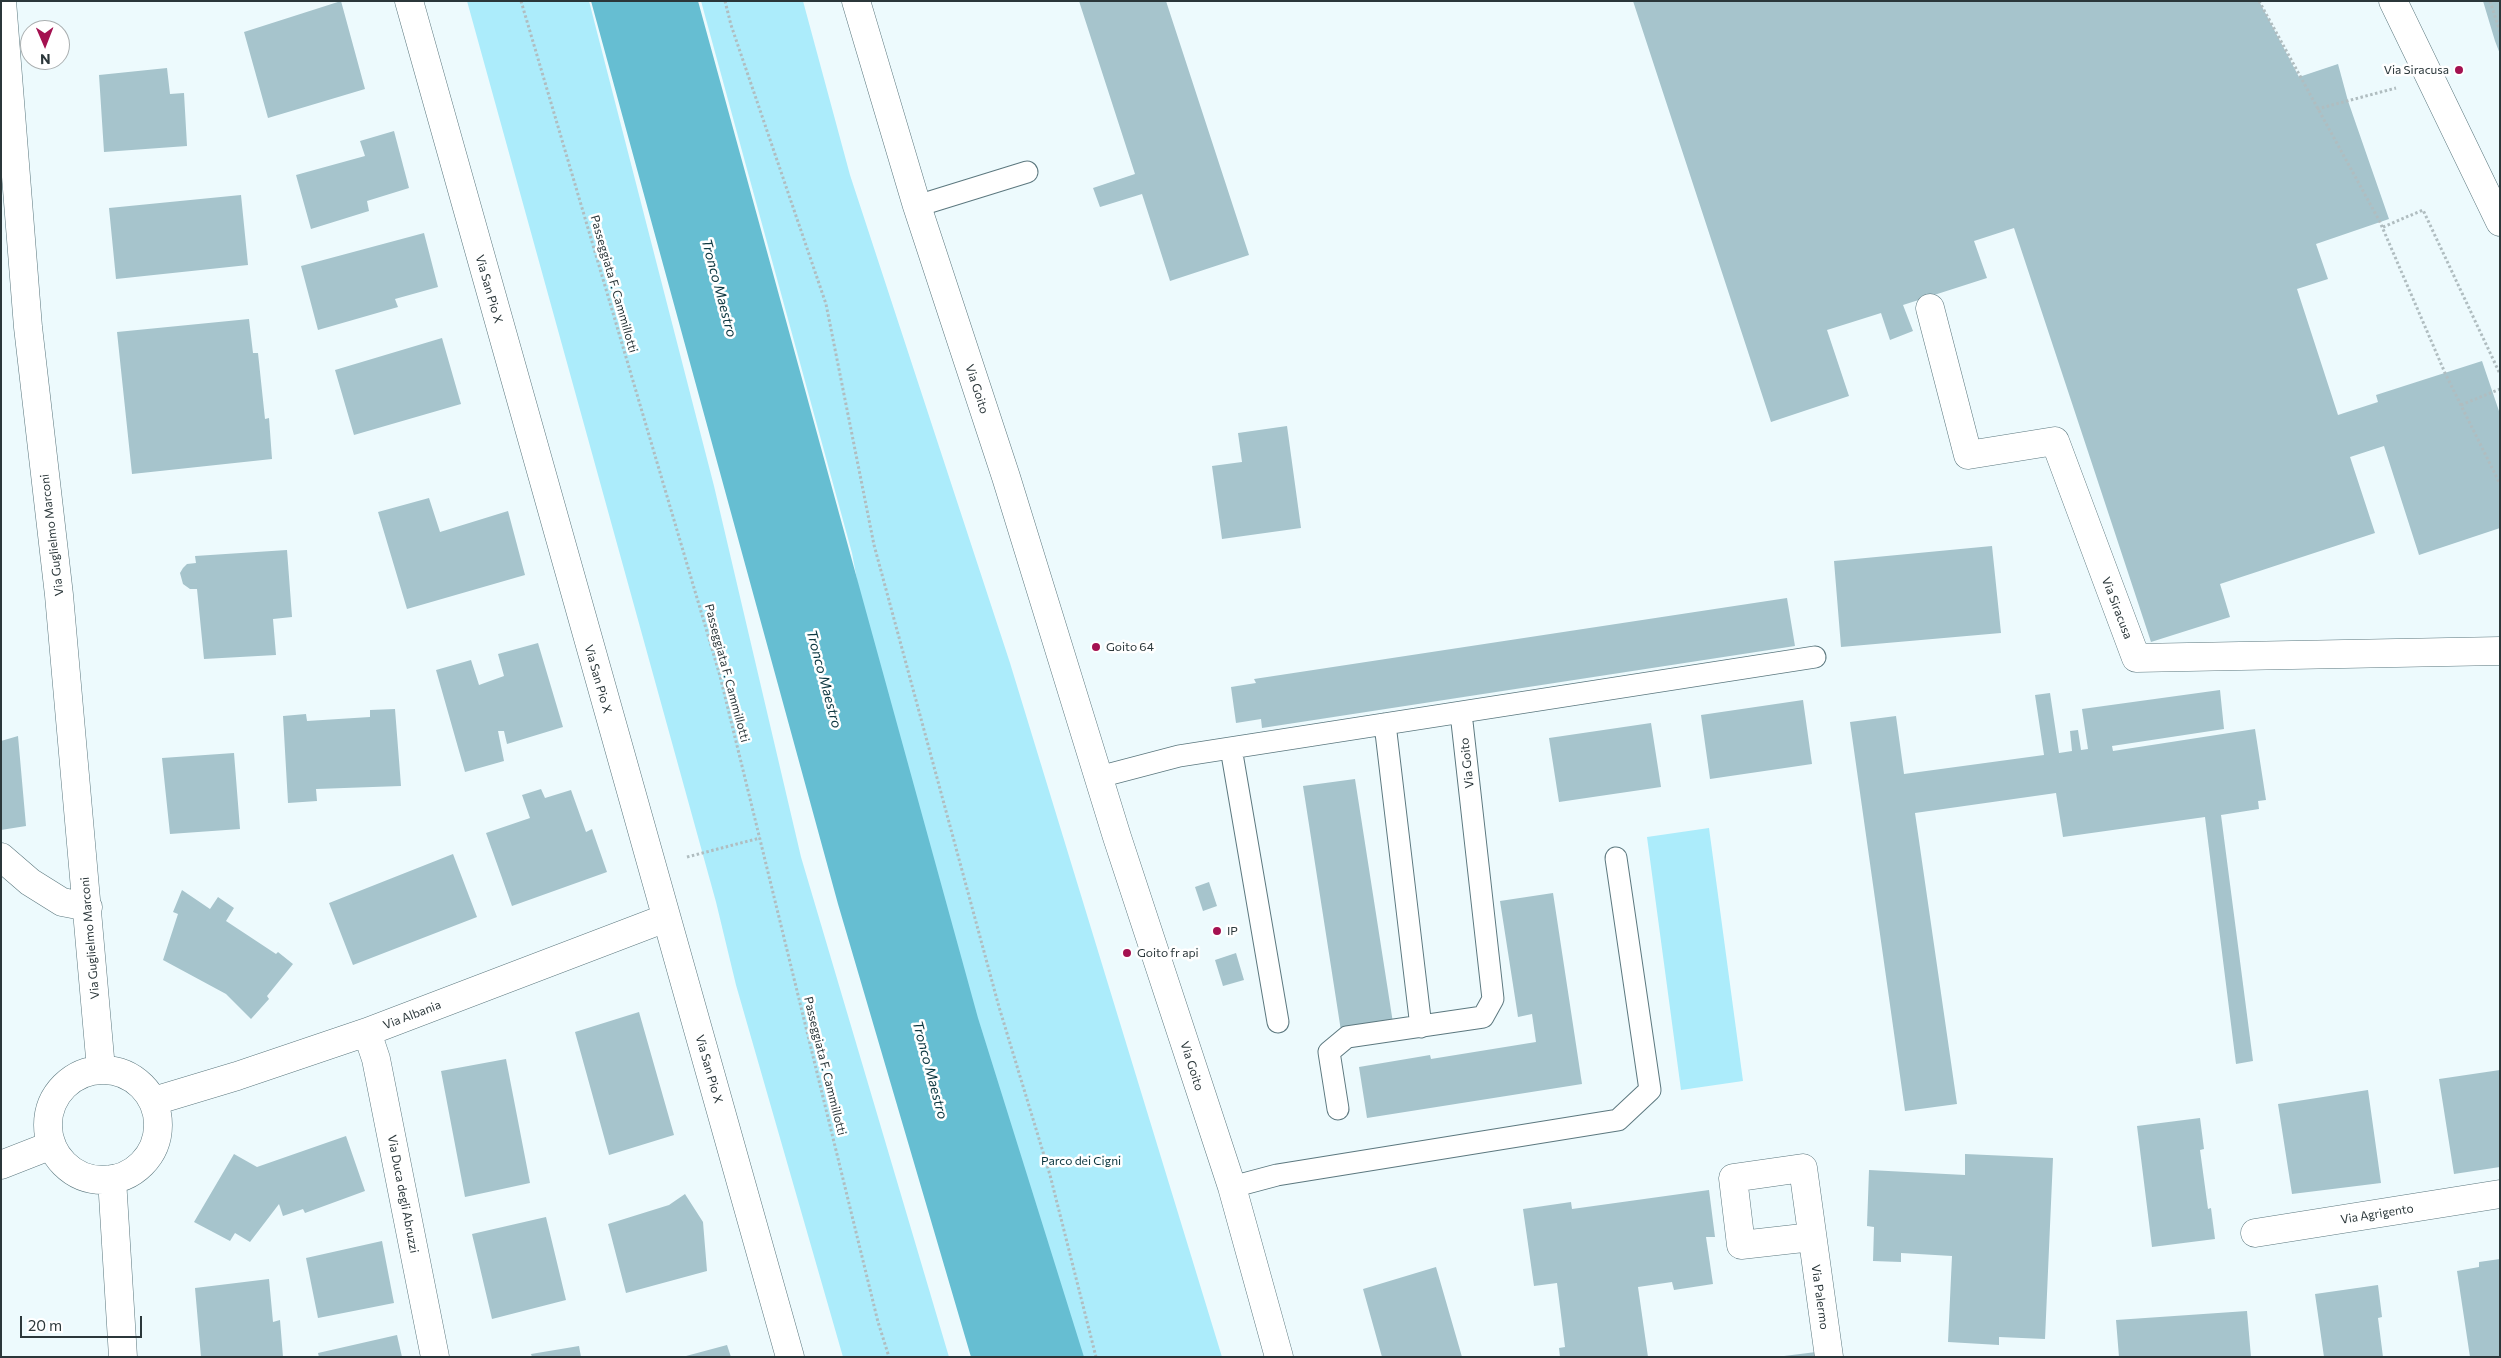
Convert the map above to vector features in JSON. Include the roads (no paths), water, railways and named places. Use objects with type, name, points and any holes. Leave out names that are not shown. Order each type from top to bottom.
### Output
[{"type":"street","name":"Via Guglielmo Marconi","points":[[2,1],[28,327],[59,595],[101,1069]]},
{"type":"street","name":"Via San Pio X","points":[[408,1],[790,1357]]},
{"type":"street","name":"Via Goito","points":[[856,1],[917,206],[1006,478],[1099,777],[1232,1187],[1279,1357]]},
{"type":"street","points":[[2393,1],[2500,222]]},
{"type":"street","name":"Via Siracusa","points":[[1930,308],[1968,455],[2055,441],[2136,658],[2500,651]]},
{"type":"street","points":[[1,857],[30,882],[62,902],[88,907]]},
{"type":"street","name":"Via Albania","points":[[154,1101],[237,1076],[367,1032],[666,918]]},
{"type":"street","name":"Via Duca degli Abruzzi","points":[[367,1032],[376,1059],[435,1357]]},
{"type":"street","points":[[101,1069],[117,1071],[134,1078],[148,1090],[154,1101],[159,1126],[156,1144],[146,1161],[131,1174],[112,1179],[93,1180],[75,1173],[61,1160],[52,1146],[49,1134],[49,1116],[55,1098],[66,1084],[81,1074],[101,1069]]},
{"type":"street","points":[[1,1165],[52,1146]]},
{"type":"street","points":[[112,1179],[123,1357]]},
{"type":"street","name":"Via Agrigento","points":[[2255,1233],[2500,1194]]},
{"type":"street","name":"Via Palermo","points":[[1812,1237],[1829,1357]]},
{"type":"lane","points":[[917,206],[1027,172]]},
{"type":"lane","points":[[1099,777],[1179,756],[1815,657]]},
{"type":"lane","name":"Via Goito","points":[[1338,1109],[1329,1052],[1347,1037],[1483,1017],[1493,1000],[1461,713]]},
{"type":"lane","points":[[1385,724],[1421,1027]]},
{"type":"lane","points":[[1231,748],[1278,1022]]},
{"type":"lane","points":[[1232,1187],[1277,1175],[1618,1120],[1650,1090],[1616,858]]},
{"type":"water","name":"Tronco Maestro","points":[[591,1],[698,1],[978,1018],[1084,1357],[971,1357],[838,904]]},
{"type":"place","name":"Via Siracusa","points":[[2459,70]]},
{"type":"place","name":"Goito 64","points":[[1096,647]]},
{"type":"place","name":"IP","points":[[1217,931]]},
{"type":"place","name":"Goito fr api","points":[[1127,953]]},
{"type":"park label","name":"Parco dei Cigni","points":[[1081,1161]]}]
